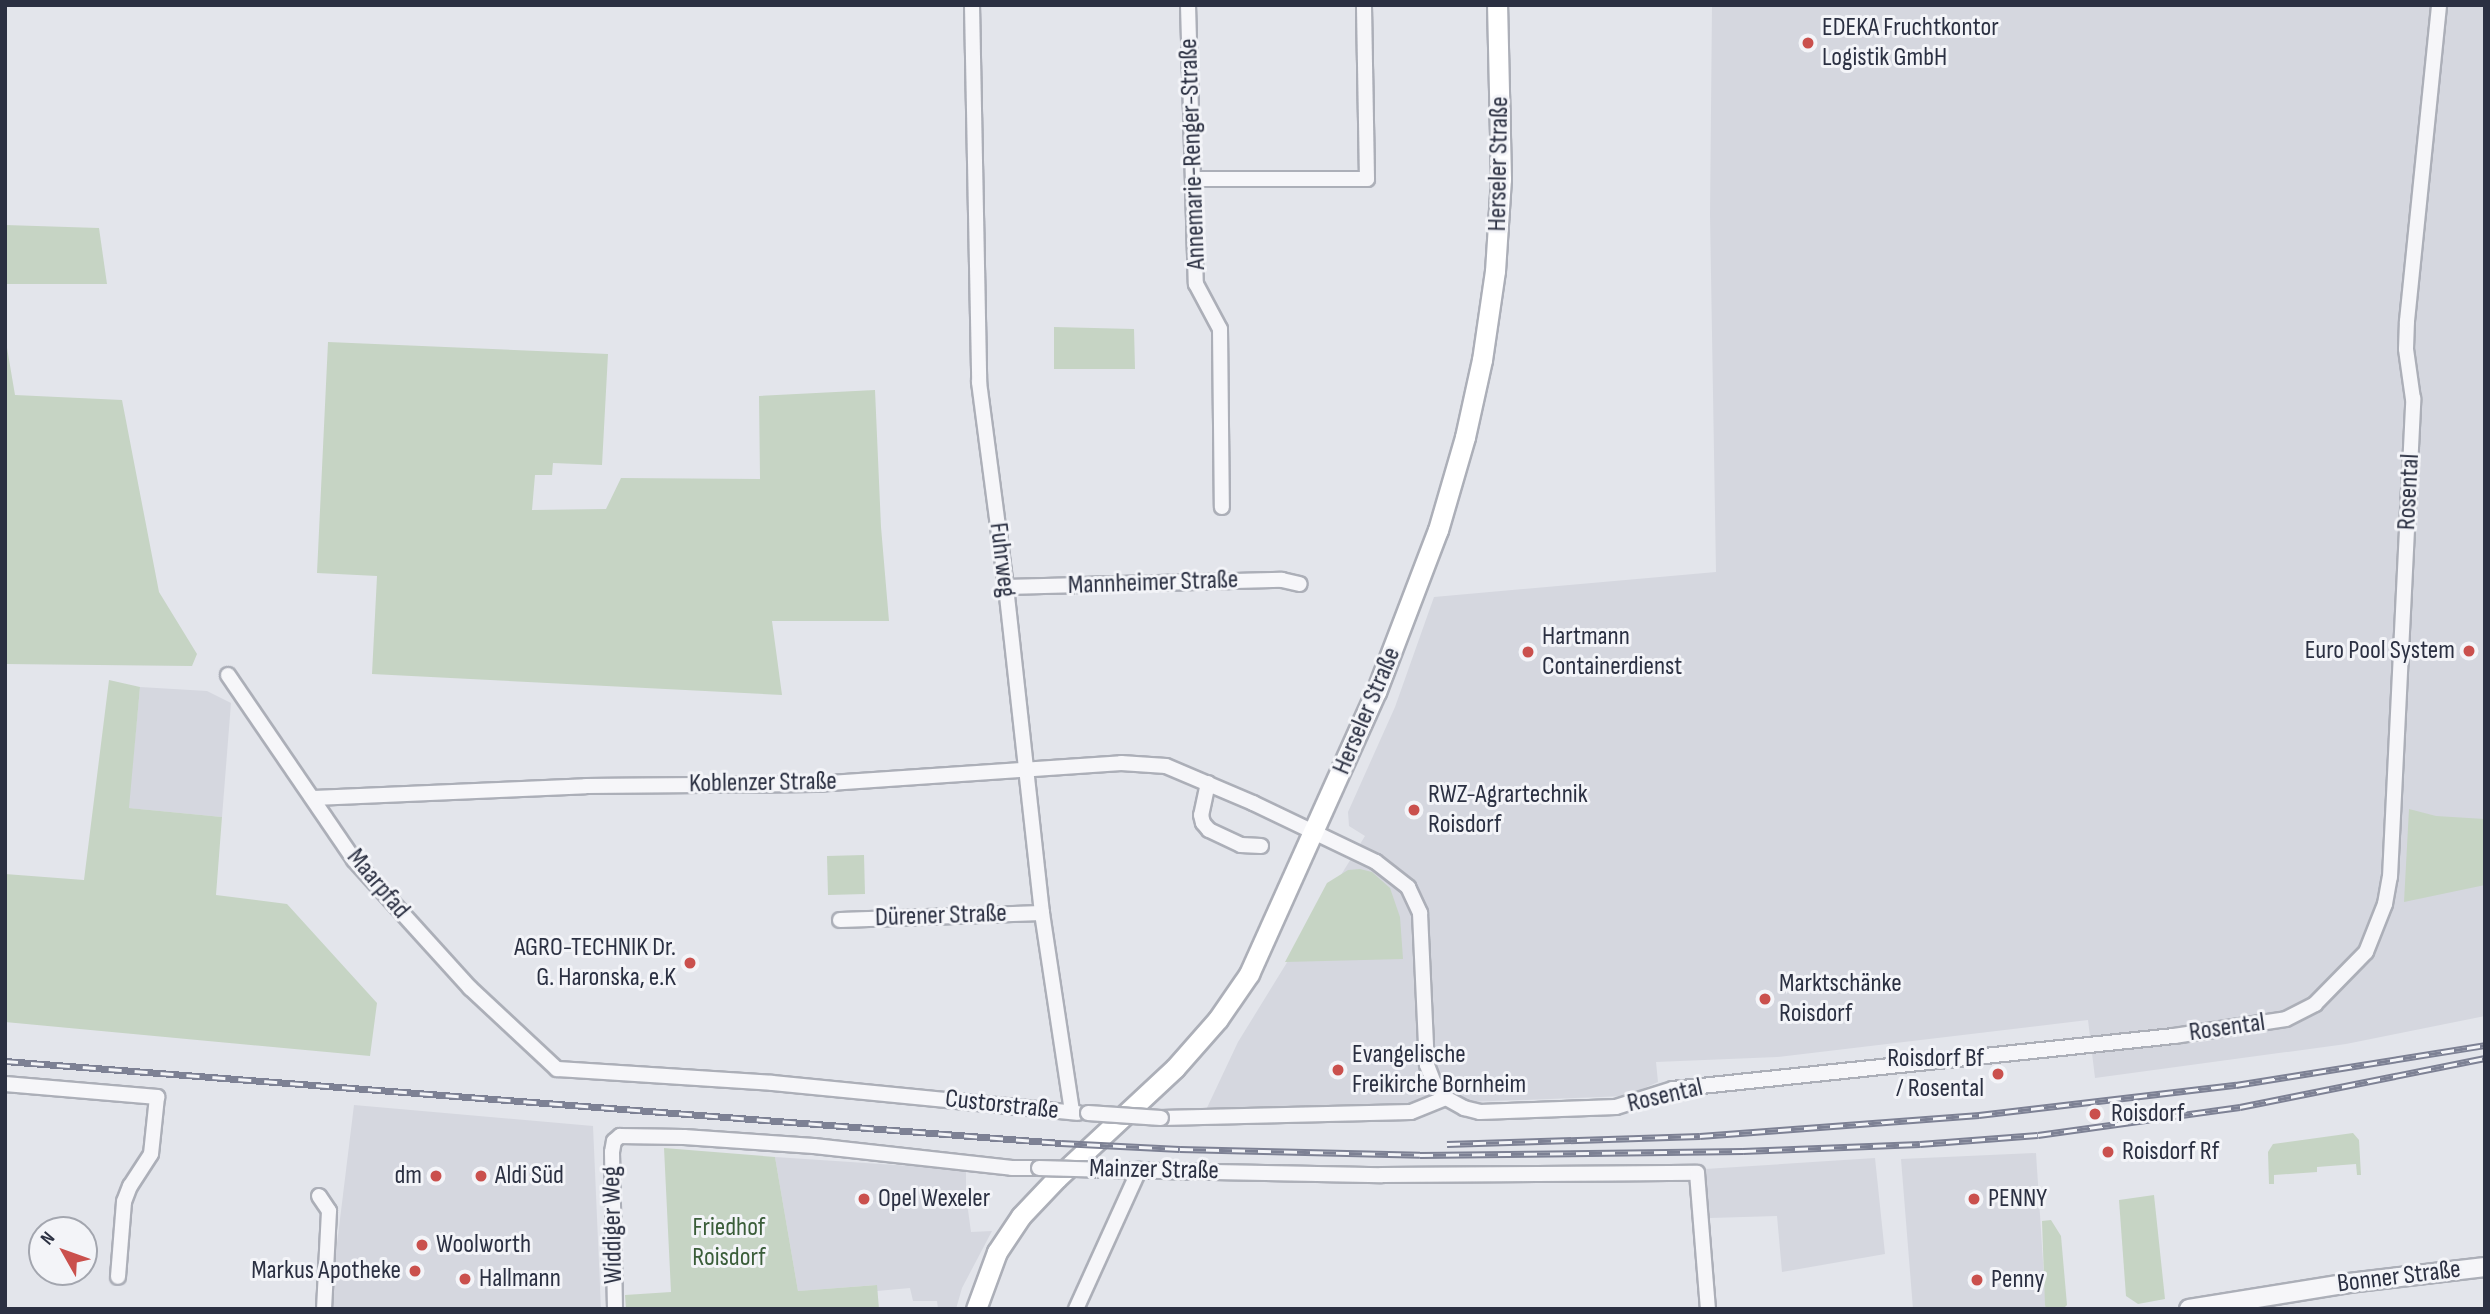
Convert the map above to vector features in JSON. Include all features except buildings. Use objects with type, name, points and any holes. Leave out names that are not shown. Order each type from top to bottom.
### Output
[{"type":"main road","name":"Herseler Straße","points":[[976,1309],[997,1252],[1021,1216],[1056,1178],[1174,1069],[1218,1019],[1249,974],[1315,832],[1411,604],[1438,530],[1468,424],[1484,348],[1500,218],[1497,5]]},
{"type":"street","name":"Fuhrweg","points":[[972,5],[979,382],[1006,587],[1024,769],[1042,912],[1072,1112]]},
{"type":"street","name":"Annemarie-Renger-Straße","points":[[1188,5],[1196,284],[1220,329],[1222,507]]},
{"type":"street","points":[[1195,179],[1367,179],[1364,5]]},
{"type":"street","name":"Rosental","points":[[1446,1098],[1464,1108],[1480,1112],[1616,1107],[1673,1089],[2261,1024],[2286,1019],[2315,1004],[2359,960],[2366,952],[2385,904],[2389,877],[2413,399],[2406,349],[2407,321],[2439,5]]},
{"type":"street","name":"Mannheimer Straße","points":[[1006,587],[1282,580],[1300,584]]},
{"type":"street","name":"Maarpfad","points":[[228,675],[363,870],[470,988],[557,1069]]},
{"type":"street","name":"Koblenzer Straße","points":[[314,798],[586,786],[815,784],[1121,763],[1155,765],[1186,773],[1315,832]]},
{"type":"street","points":[[1208,783],[1201,815],[1203,823],[1209,830],[1241,845],[1261,846]]},
{"type":"street","points":[[1315,832],[1376,862],[1408,887],[1416,899],[1420,913],[1427,1065],[1434,1083],[1446,1098]]},
{"type":"street","name":"Dürener Straße","points":[[840,920],[1042,912]]},
{"type":"street","name":"Custorstraße","points":[[557,1069],[760,1082],[1161,1118],[1411,1112],[1446,1098]]},
{"type":"street","points":[[5,1084],[157,1097],[151,1154],[130,1186],[124,1202],[118,1278]]},
{"type":"street","name":"Mainzer Straße","points":[[614,1141],[620,1136],[684,1137],[814,1146],[1012,1168],[1382,1175],[1697,1173],[1708,1309]]},
{"type":"street","name":"Widdiger Weg","points":[[614,1141],[615,1309]]},
{"type":"street","points":[[1076,1309],[1139,1170]]},
{"type":"street","points":[[319,1196],[329,1211],[324,1309]]},
{"type":"street","name":"Bonner Straße","points":[[2189,1309],[2338,1285],[2485,1266]]},
{"type":"shaded area","points":[[1712,5],[2485,5],[2485,1016],[2346,1044],[2095,1078],[2088,1020],[1777,1057],[1656,1062],[1658,1082],[1626,1096],[1205,1112],[1238,1042],[1365,836],[1349,826],[1348,812],[1395,707],[1434,597],[1716,572],[1710,215]]},
{"type":"shaded area","points":[[140,687],[207,691],[231,703],[222,817],[128,808]]},
{"type":"shaded area","points":[[354,1105],[593,1126],[601,1309],[329,1309]]},
{"type":"shaded area","points":[[2036,1153],[2046,1309],[1913,1309],[1901,1159]]},
{"type":"shaded area","points":[[966,1156],[966,1195],[971,1232],[992,1231],[962,1288],[956,1309],[938,1309],[937,1301],[913,1301],[910,1288],[877,1291],[876,1285],[798,1291],[775,1157],[956,1169]]},
{"type":"shaded area","points":[[1875,1158],[1885,1254],[1782,1272],[1777,1216],[1710,1218],[1705,1169]]},
{"type":"green space","points":[[5,225],[99,228],[107,284],[5,284]]},
{"type":"green space","points":[[1054,327],[1134,329],[1135,369],[1054,369]]},
{"type":"green space","points":[[5,336],[15,395],[122,400],[159,592],[197,654],[192,666],[5,664]]},
{"type":"green space","points":[[328,342],[608,354],[602,465],[553,463],[552,475],[535,475],[532,510],[606,509],[621,478],[760,479],[759,396],[875,390],[881,527],[889,621],[772,621],[782,695],[372,674],[377,576],[317,573]]},
{"type":"green space","points":[[109,680],[140,687],[129,808],[222,817],[216,895],[287,904],[377,1003],[370,1056],[5,1022],[5,874],[84,880]]},
{"type":"green space","points":[[2409,809],[2436,816],[2485,819],[2485,885],[2404,902]]},
{"type":"green space","points":[[864,855],[865,894],[828,895],[827,856]]},
{"type":"green space","points":[[1348,870],[1372,872],[1390,888],[1400,917],[1403,959],[1285,962],[1327,883]]},
{"type":"green space","points":[[2353,1133],[2359,1140],[2361,1175],[2357,1175],[2356,1164],[2317,1167],[2317,1172],[2274,1175],[2274,1184],[2269,1184],[2268,1152],[2273,1144]]},
{"type":"green space","name":"Friedhof Roisdorf","points":[[664,1148],[775,1157],[798,1291],[877,1285],[879,1309],[626,1309],[625,1295],[671,1292]]},
{"type":"green space","points":[[2154,1195],[2165,1299],[2138,1304],[2126,1296],[2119,1200]]},
{"type":"green space","points":[[2051,1220],[2061,1236],[2067,1305],[2063,1309],[2046,1309],[2045,1305],[2042,1221]]},
{"type":"railway","points":[[1447,1144],[1700,1136],[1979,1115],[2236,1085],[2485,1045]]},
{"type":"railway","points":[[5,1061],[1061,1143],[1420,1155],[1743,1151],[1920,1144],[2038,1135],[2240,1107],[2485,1058]]},
{"type":"place","name":"EDEKA Fruchtkontor Logistik GmbH","points":[[1808,43]]},
{"type":"place","name":"Euro Pool System","points":[[2469,651]]},
{"type":"place","name":"Hartmann Containerdienst","points":[[1528,652]]},
{"type":"place","name":"RWZ-Agrartechnik Roisdorf","points":[[1414,810]]},
{"type":"place","name":"AGRO-TECHNIK Dr. G. Haronska, e.K","points":[[690,963]]},
{"type":"place","name":"Marktschänke Roisdorf","points":[[1765,999]]},
{"type":"place","name":"Evangelische Freikirche Bornheim","points":[[1338,1070]]},
{"type":"place","name":"Roisdorf Bf / Rosental","points":[[1998,1074]]},
{"type":"place","name":"Roisdorf","points":[[2095,1114]]},
{"type":"place","name":"Roisdorf Rf","points":[[2108,1152]]},
{"type":"place","name":"dm","points":[[436,1176]]},
{"type":"place","name":"Aldi Süd","points":[[481,1176]]},
{"type":"place","name":"Opel Wexeler","points":[[864,1199]]},
{"type":"place","name":"PENNY","points":[[1974,1199]]},
{"type":"place","name":"Woolworth","points":[[422,1245]]},
{"type":"place","name":"Markus Apotheke","points":[[415,1271]]},
{"type":"place","name":"Hallmann","points":[[465,1279]]},
{"type":"place","name":"Penny","points":[[1977,1280]]}]
